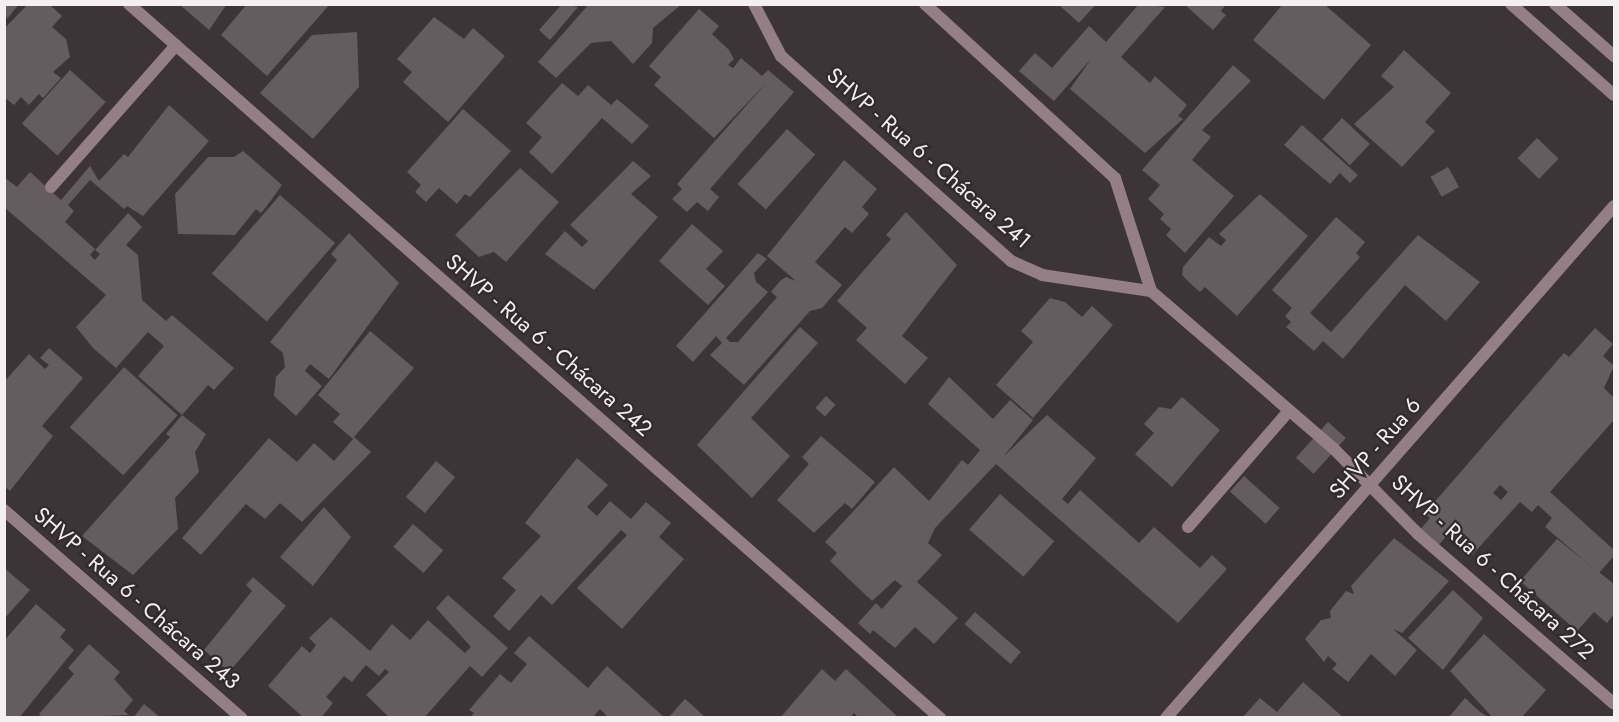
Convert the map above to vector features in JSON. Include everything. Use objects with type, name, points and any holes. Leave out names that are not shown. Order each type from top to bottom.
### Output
[{"type":"street","name":"SHVP - Rua 6 - Chácara 242","points":[[129,4],[940,717]]},
{"type":"street","name":"SHVP - Rua 6 - Chácara 241","points":[[754,4],[781,56],[1011,261],[1042,275],[1150,291]]},
{"type":"street","points":[[925,4],[1114,178],[1150,291],[1370,485]]},
{"type":"street","points":[[1511,4],[1614,95]]},
{"type":"street","points":[[1555,4],[1614,56]]},
{"type":"street","points":[[51,187],[176,45]]},
{"type":"street","name":"SHVP - Rua 6","points":[[1166,717],[1614,206]]},
{"type":"street","points":[[1188,527],[1288,412]]},
{"type":"street","name":"SHVP - Rua 6 - Chácara 272","points":[[1370,485],[1418,534],[1614,704]]},
{"type":"street","name":"SHVP - Rua 6 - Chácara 243","points":[[4,510],[242,717]]},
{"type":"building","points":[[4,4],[19,4],[7,19]]},
{"type":"building","points":[[28,4],[49,4],[62,16],[52,27],[66,39],[70,57],[53,72],[61,78],[43,98],[39,94],[29,105],[21,97],[14,105],[4,97],[4,29]]},
{"type":"building","points":[[179,4],[227,4],[209,30]]},
{"type":"building","points":[[247,4],[330,4],[267,76],[221,35]]},
{"type":"building","points":[[562,4],[578,7],[550,40],[539,30]]},
{"type":"building","points":[[589,4],[682,4],[653,28],[652,43],[633,64],[611,41],[591,43],[556,78],[538,62]]},
{"type":"building","points":[[1058,4],[1096,4],[1079,23]]},
{"type":"building","points":[[1139,4],[1165,7],[1121,57],[1150,83],[1155,76],[1187,105],[1178,116],[1183,119],[1145,153],[1070,89],[1091,59],[1054,101],[1019,71],[1035,53],[1052,68],[1089,26],[1106,42]]},
{"type":"building","points":[[1184,4],[1226,4],[1221,11],[1226,15],[1213,30]]},
{"type":"building","points":[[1283,4],[1324,4],[1371,45],[1324,100],[1253,40]]},
{"type":"building","points":[[699,9],[719,26],[712,34],[729,50],[734,59],[728,65],[733,68],[741,58],[762,76],[768,70],[794,92],[710,189],[719,197],[708,211],[697,202],[687,212],[672,199],[682,189],[677,184],[767,82],[714,138],[654,85],[661,77],[649,66]]},
{"type":"building","points":[[434,17],[464,39],[473,28],[505,56],[448,122],[403,82],[412,72],[397,59]]},
{"type":"building","points":[[357,32],[359,87],[313,139],[260,93],[312,35]]},
{"type":"building","points":[[1404,50],[1451,93],[1425,122],[1435,131],[1402,167],[1354,124],[1394,87],[1381,76]]},
{"type":"building","points":[[1233,65],[1251,81],[1202,130],[1211,137],[1192,160],[1234,196],[1185,253],[1166,235],[1171,229],[1160,219],[1164,214],[1148,199],[1160,185],[1142,170]]},
{"type":"building","points":[[70,70],[106,102],[57,156],[22,124]]},
{"type":"building","points":[[562,83],[578,96],[588,85],[611,105],[617,99],[649,126],[632,144],[602,118],[552,174],[529,152],[542,137],[526,123]]},
{"type":"building","points":[[169,105],[209,141],[143,216],[127,206],[124,209],[90,180],[68,205],[74,211],[65,222],[95,249],[90,255],[95,260],[100,254],[95,250],[128,213],[142,227],[126,245],[138,255],[142,300],[166,321],[172,315],[234,368],[214,390],[208,385],[182,415],[138,376],[164,346],[148,332],[116,368],[93,348],[76,327],[106,295],[4,207],[4,177],[17,187],[30,172],[61,200],[90,166],[99,181],[124,154],[128,157]]},
{"type":"building","points":[[463,109],[511,151],[470,197],[465,194],[457,204],[439,188],[426,202],[415,192],[421,185],[407,172]]},
{"type":"building","points":[[1342,118],[1370,144],[1350,165],[1322,139]]},
{"type":"building","points":[[1302,125],[1358,175],[1350,183],[1340,173],[1330,184],[1284,145]]},
{"type":"building","points":[[787,129],[815,154],[766,209],[737,184]]},
{"type":"building","points":[[1537,138],[1559,159],[1539,179],[1518,158]]},
{"type":"building","points":[[243,151],[282,185],[266,207],[261,213],[256,209],[235,235],[178,234],[175,194],[208,157],[234,157]]},
{"type":"building","points":[[844,160],[877,189],[862,207],[869,214],[852,233],[845,227],[815,262],[842,285],[822,308],[810,311],[744,385],[710,355],[722,343],[716,336],[693,362],[676,346],[758,253],[767,259],[754,273],[756,282],[768,292],[726,338],[730,342],[738,342],[777,297],[771,292],[780,281],[786,277],[796,281],[767,256]]},
{"type":"building","points":[[633,161],[651,176],[631,194],[658,217],[594,290],[545,254],[565,231],[582,247],[588,241],[570,225]]},
{"type":"building","points":[[1448,167],[1459,187],[1442,197],[1431,177]]},
{"type":"building","points":[[520,168],[559,202],[506,262],[494,252],[479,257],[455,235]]},
{"type":"building","points":[[1260,194],[1308,236],[1237,316],[1205,287],[1200,292],[1192,285],[1182,275],[1183,267],[1209,237],[1221,246],[1226,240],[1219,234]]},
{"type":"building","points":[[280,195],[335,243],[267,321],[212,273]]},
{"type":"building","points":[[906,212],[957,265],[902,336],[928,358],[905,384],[856,340],[867,328],[837,301],[891,239],[886,235]]},
{"type":"building","points":[[1336,217],[1365,242],[1356,253],[1360,257],[1310,313],[1331,332],[1418,235],[1480,282],[1446,321],[1405,285],[1343,359],[1323,341],[1314,351],[1286,327],[1291,322],[1285,316],[1292,308],[1272,290]]},
{"type":"building","points":[[692,224],[723,251],[706,269],[725,286],[708,305],[659,261]]},
{"type":"building","points":[[349,233],[399,283],[329,379],[310,364],[305,371],[322,386],[296,416],[274,396],[276,377],[285,367],[283,353],[270,342],[337,260],[331,254]]},
{"type":"building","points":[[1050,298],[1065,302],[1082,317],[1092,306],[1113,325],[1033,418],[996,385],[1033,342],[1021,331]]},
{"type":"building","points":[[800,327],[818,343],[751,418],[790,456],[752,498],[697,445]]},
{"type":"building","points":[[1595,328],[1613,344],[1603,356],[1614,366],[1604,388],[1614,398],[1614,420],[1550,492],[1614,550],[1614,556],[1599,573],[1545,527],[1552,518],[1538,505],[1532,512],[1520,502],[1472,555],[1448,534],[1437,547],[1419,531],[1430,518],[1425,513],[1564,353],[1569,357]],"holes":[[[1500,485],[1508,492],[1501,500],[1493,493]]]},
{"type":"building","points":[[370,331],[414,368],[354,437],[371,452],[302,522],[280,503],[265,519],[246,504],[201,555],[182,538],[269,438],[297,462],[314,443],[334,461],[353,439],[333,422],[340,414],[318,395]]},
{"type":"building","points":[[49,348],[83,378],[42,426],[53,436],[10,491],[4,486],[4,382],[29,354],[45,369],[49,365],[40,358]]},
{"type":"building","points":[[124,367],[178,415],[123,475],[70,427]]},
{"type":"building","points":[[949,377],[993,419],[1010,400],[1033,420],[1003,457],[1047,415],[1096,458],[1062,499],[1068,504],[1080,490],[1139,543],[1154,527],[1200,568],[1212,555],[1227,569],[1178,623],[996,464],[935,528],[928,543],[942,555],[917,582],[958,618],[934,644],[915,627],[895,648],[873,630],[870,634],[858,623],[876,603],[882,609],[902,586],[895,580],[872,601],[830,561],[837,553],[825,542],[894,467],[929,501],[962,460],[968,465],[980,450],[928,404]]},
{"type":"building","points":[[826,396],[836,405],[825,417],[815,408]]},
{"type":"building","points":[[1182,397],[1220,430],[1172,487],[1135,454],[1154,433],[1144,424],[1159,407],[1171,409]]},
{"type":"building","points":[[182,415],[206,434],[195,452],[199,472],[175,498],[178,529],[133,575],[82,536],[170,437],[166,434]]},
{"type":"building","points":[[1328,422],[1346,438],[1314,474],[1296,458]]},
{"type":"building","points":[[821,436],[875,482],[852,509],[845,503],[814,533],[777,500],[809,464],[802,457]]},
{"type":"building","points":[[577,458],[608,485],[587,507],[597,516],[610,501],[631,519],[646,502],[671,523],[659,537],[684,559],[622,629],[577,588],[627,535],[621,530],[552,605],[541,595],[509,631],[493,616],[516,590],[502,578],[541,536],[525,523]]},
{"type":"building","points":[[436,461],[455,477],[425,513],[406,497]]},
{"type":"building","points":[[1244,476],[1280,508],[1266,524],[1230,492]]},
{"type":"building","points":[[1000,494],[1054,541],[1024,577],[969,529]]},
{"type":"building","points":[[324,507],[351,537],[313,586],[280,557]]},
{"type":"building","points":[[413,524],[443,550],[424,573],[393,547]]},
{"type":"building","points":[[1394,538],[1449,581],[1402,633],[1393,629],[1417,650],[1395,676],[1371,654],[1348,682],[1332,669],[1337,664],[1328,656],[1324,662],[1305,639],[1321,620],[1331,618],[1330,611],[1346,591],[1354,594],[1351,586]]},
{"type":"building","points":[[1557,539],[1614,584],[1614,614],[1607,623],[1594,612],[1577,631],[1520,581]]},
{"type":"building","points":[[4,568],[30,590],[4,619]]},
{"type":"building","points":[[253,577],[286,606],[229,672],[204,650],[252,591],[246,585]]},
{"type":"building","points":[[1453,590],[1483,618],[1443,670],[1408,638]]},
{"type":"building","points":[[448,595],[508,648],[482,677],[470,666],[424,718],[390,718],[366,695],[389,672],[385,669],[379,676],[366,665],[352,682],[344,676],[326,697],[333,703],[321,718],[304,718],[268,686],[302,646],[310,653],[316,645],[309,638],[331,617],[370,651],[392,624],[410,640],[428,620],[465,653],[471,647],[436,608]]},
{"type":"building","points":[[36,604],[66,630],[60,637],[74,650],[19,718],[4,718],[4,641]]},
{"type":"building","points":[[975,612],[1021,652],[1011,664],[965,624]]},
{"type":"building","points":[[1484,634],[1546,690],[1521,718],[1493,718],[1450,671]]},
{"type":"building","points":[[529,636],[588,688],[607,666],[665,718],[609,718],[600,709],[592,718],[470,718],[474,713],[469,710],[500,674],[511,683],[527,664],[514,653]]},
{"type":"building","points":[[89,644],[120,672],[114,679],[133,700],[124,711],[129,715],[43,718],[39,714],[74,674],[68,668]]},
{"type":"building","points":[[822,669],[835,681],[846,669],[899,718],[859,718],[854,713],[850,718],[780,718]]},
{"type":"building","points":[[1303,682],[1344,718],[1242,718],[1260,698],[1277,712]]},
{"type":"building","points":[[1465,698],[1479,711],[1489,718],[1448,718]]},
{"type":"building","points":[[685,699],[692,705],[706,718],[668,718]]},
{"type":"building","points":[[144,704],[161,718],[133,718]]}]
